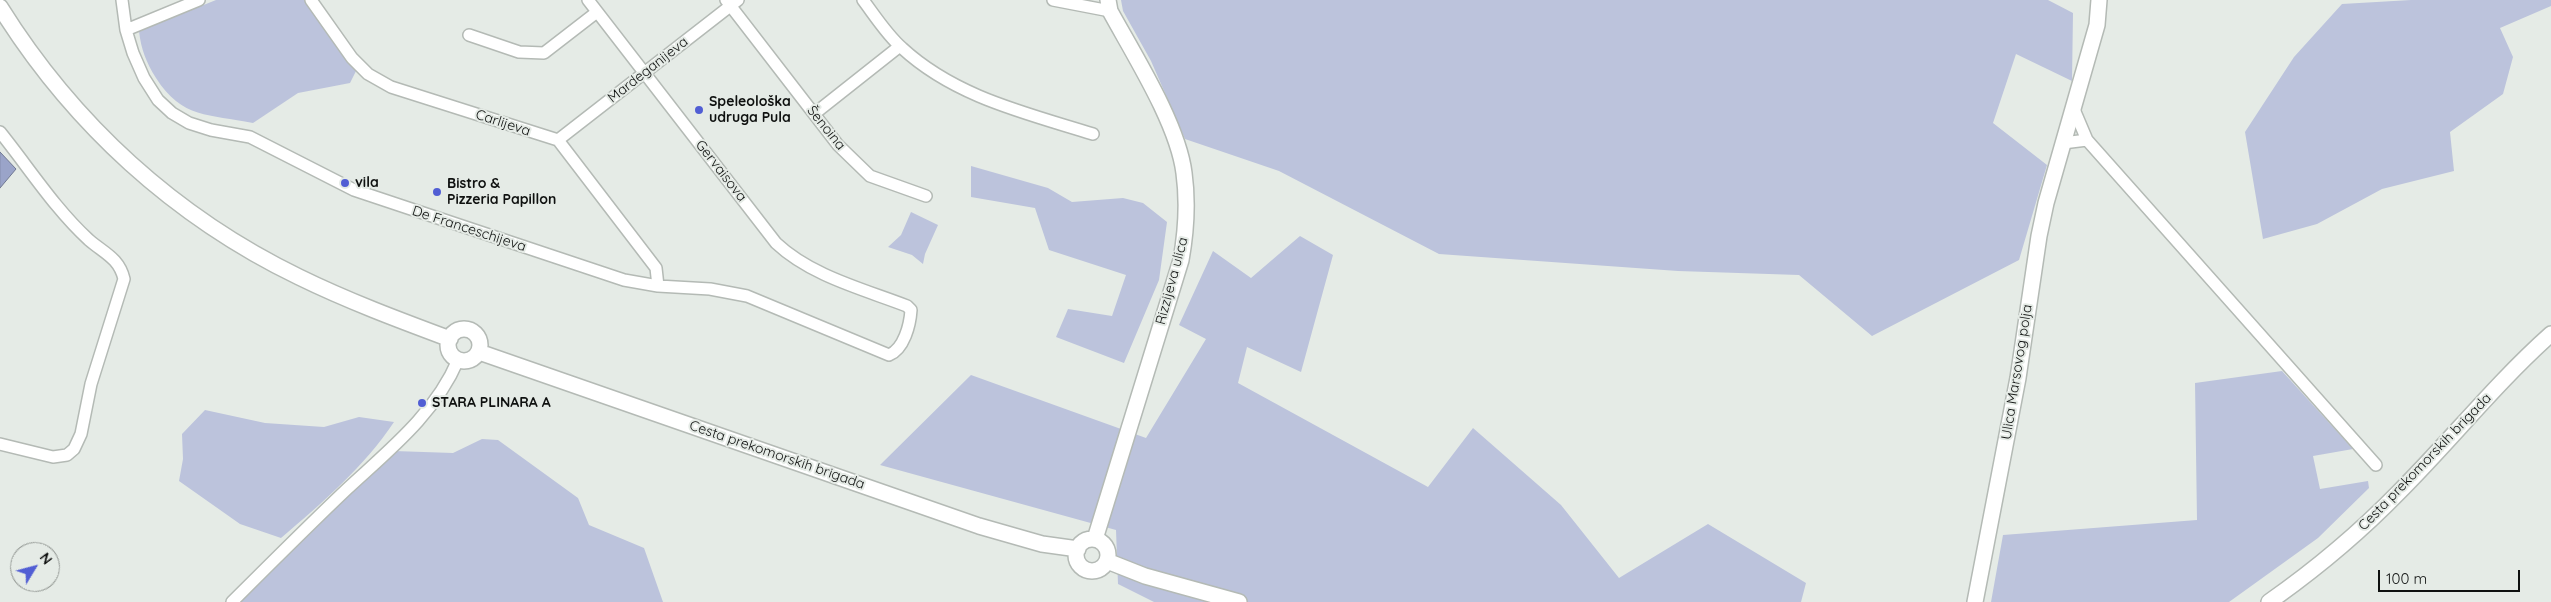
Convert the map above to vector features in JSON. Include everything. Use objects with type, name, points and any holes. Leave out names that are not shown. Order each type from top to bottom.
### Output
[{"type":"main road","name":"Ulica Marsovog polja","points":[[1975,602],[2016,387],[2039,236],[2097,24],[2098,0]]},
{"type":"main road","name":"Rizzijeva ulica","points":[[1094,539],[1181,260],[1186,231],[1184,172],[1176,143],[1146,76],[1109,6]]},
{"type":"main road","points":[[0,7],[34,59],[59,92],[109,144],[183,208],[247,249],[298,277],[337,295],[450,339]]},
{"type":"main road","points":[[458,331],[470,331],[479,339],[479,352],[470,360],[458,360],[450,351],[450,339],[458,331]]},
{"type":"main road","name":"Cesta prekomorskih brigada","points":[[2269,602],[2328,558],[2369,522],[2492,391],[2551,334]]},
{"type":"main road","name":"Cesta prekomorskih brigada","points":[[479,352],[979,526],[1042,544],[1078,549]]},
{"type":"main road","points":[[1094,539],[1104,544],[1107,549],[1107,561],[1098,570],[1086,570],[1077,561],[1078,549],[1086,540],[1094,539]]},
{"type":"main road","points":[[1107,561],[1145,576],[1239,602]]},
{"type":"street","name":"De Franceschijeva","points":[[122,0],[126,30],[133,53],[144,78],[158,100],[172,114],[190,123],[211,130],[250,138],[354,190],[624,280],[658,286],[710,289],[747,296],[889,355],[895,352]]},
{"type":"street","points":[[126,30],[199,0]]},
{"type":"street","name":"Carlijeva","points":[[311,0],[352,58],[378,81],[558,140]]},
{"type":"street","name":"Gervaisova","points":[[588,0],[776,243],[788,254],[813,269],[907,306],[912,310],[901,346],[895,352]]},
{"type":"street","points":[[863,0],[900,46],[919,63],[961,90],[983,99],[1093,134]]},
{"type":"street","points":[[1053,0],[1109,6]]},
{"type":"street","name":"Mardeganijeva","points":[[558,140],[732,2]]},
{"type":"street","name":"Šenoina","points":[[732,2],[838,145],[867,174],[881,181],[926,196]]},
{"type":"street","points":[[468,35],[520,52],[544,53],[597,12]]},
{"type":"street","points":[[814,114],[900,46]]},
{"type":"street","points":[[2073,107],[2087,140],[2376,465]]},
{"type":"street","points":[[0,132],[66,216],[90,241],[121,266],[124,279],[91,384],[81,434],[74,448],[67,455],[53,457],[0,444]]},
{"type":"street","points":[[558,140],[656,268],[658,286]]},
{"type":"street","points":[[2063,143],[2087,140]]},
{"type":"street","points":[[232,602],[347,489],[401,440],[428,411],[448,384],[458,360]]},
{"type":"shaded area","points":[[216,0],[304,0],[356,71],[350,83],[298,93],[253,123],[210,116],[187,108],[176,101],[156,78],[144,55],[139,31]]},
{"type":"shaded area","points":[[1121,0],[2048,0],[2073,13],[2072,81],[2016,54],[1993,123],[2047,165],[2019,260],[1872,336],[1799,275],[1678,271],[1439,254],[1279,171],[1185,139],[1151,61],[1123,11]]},
{"type":"shaded area","points":[[2411,0],[2551,0],[2551,6],[2500,28],[2513,57],[2503,94],[2450,132],[2454,171],[2382,189],[2317,224],[2263,239],[2245,132],[2294,57],[2342,4]]},
{"type":"shaded area","points":[[0,152],[16,169],[0,188]]},
{"type":"shaded area","points":[[971,166],[1048,188],[1072,202],[1123,198],[1143,203],[1167,222],[1159,280],[1124,363],[1056,337],[1068,309],[1112,316],[1126,275],[1049,250],[1035,208],[971,197]]},
{"type":"shaded area","points":[[911,212],[938,225],[925,254],[923,264],[912,255],[888,247],[901,235]]},
{"type":"shaded area","points":[[1300,236],[1333,255],[1301,372],[1247,347],[1238,383],[1428,487],[1473,428],[1561,505],[1619,578],[1708,524],[1806,583],[1801,602],[1154,602],[1118,584],[1116,530],[880,465],[971,375],[1146,438],[1206,339],[1179,325],[1213,251],[1251,278]]},
{"type":"shaded area","points":[[2282,371],[2353,449],[2313,456],[2320,489],[2368,481],[2369,488],[2318,538],[2229,602],[1991,602],[2003,535],[2197,520],[2195,383]]},
{"type":"shaded area","points":[[205,410],[265,423],[324,427],[359,417],[394,422],[356,469],[327,498],[281,538],[240,524],[179,481],[183,459],[182,434]]},
{"type":"shaded area","points":[[482,439],[498,440],[578,498],[589,525],[644,548],[663,602],[240,602],[394,451],[453,453]]},
{"type":"place","name":"Speleološka udruga Pula","points":[[699,110]]},
{"type":"place","name":"vila","points":[[345,183]]},
{"type":"place","name":"Bistro & Pizzeria Papillon","points":[[437,192]]},
{"type":"place","name":"STARA PLINARA A","points":[[422,403]]}]
